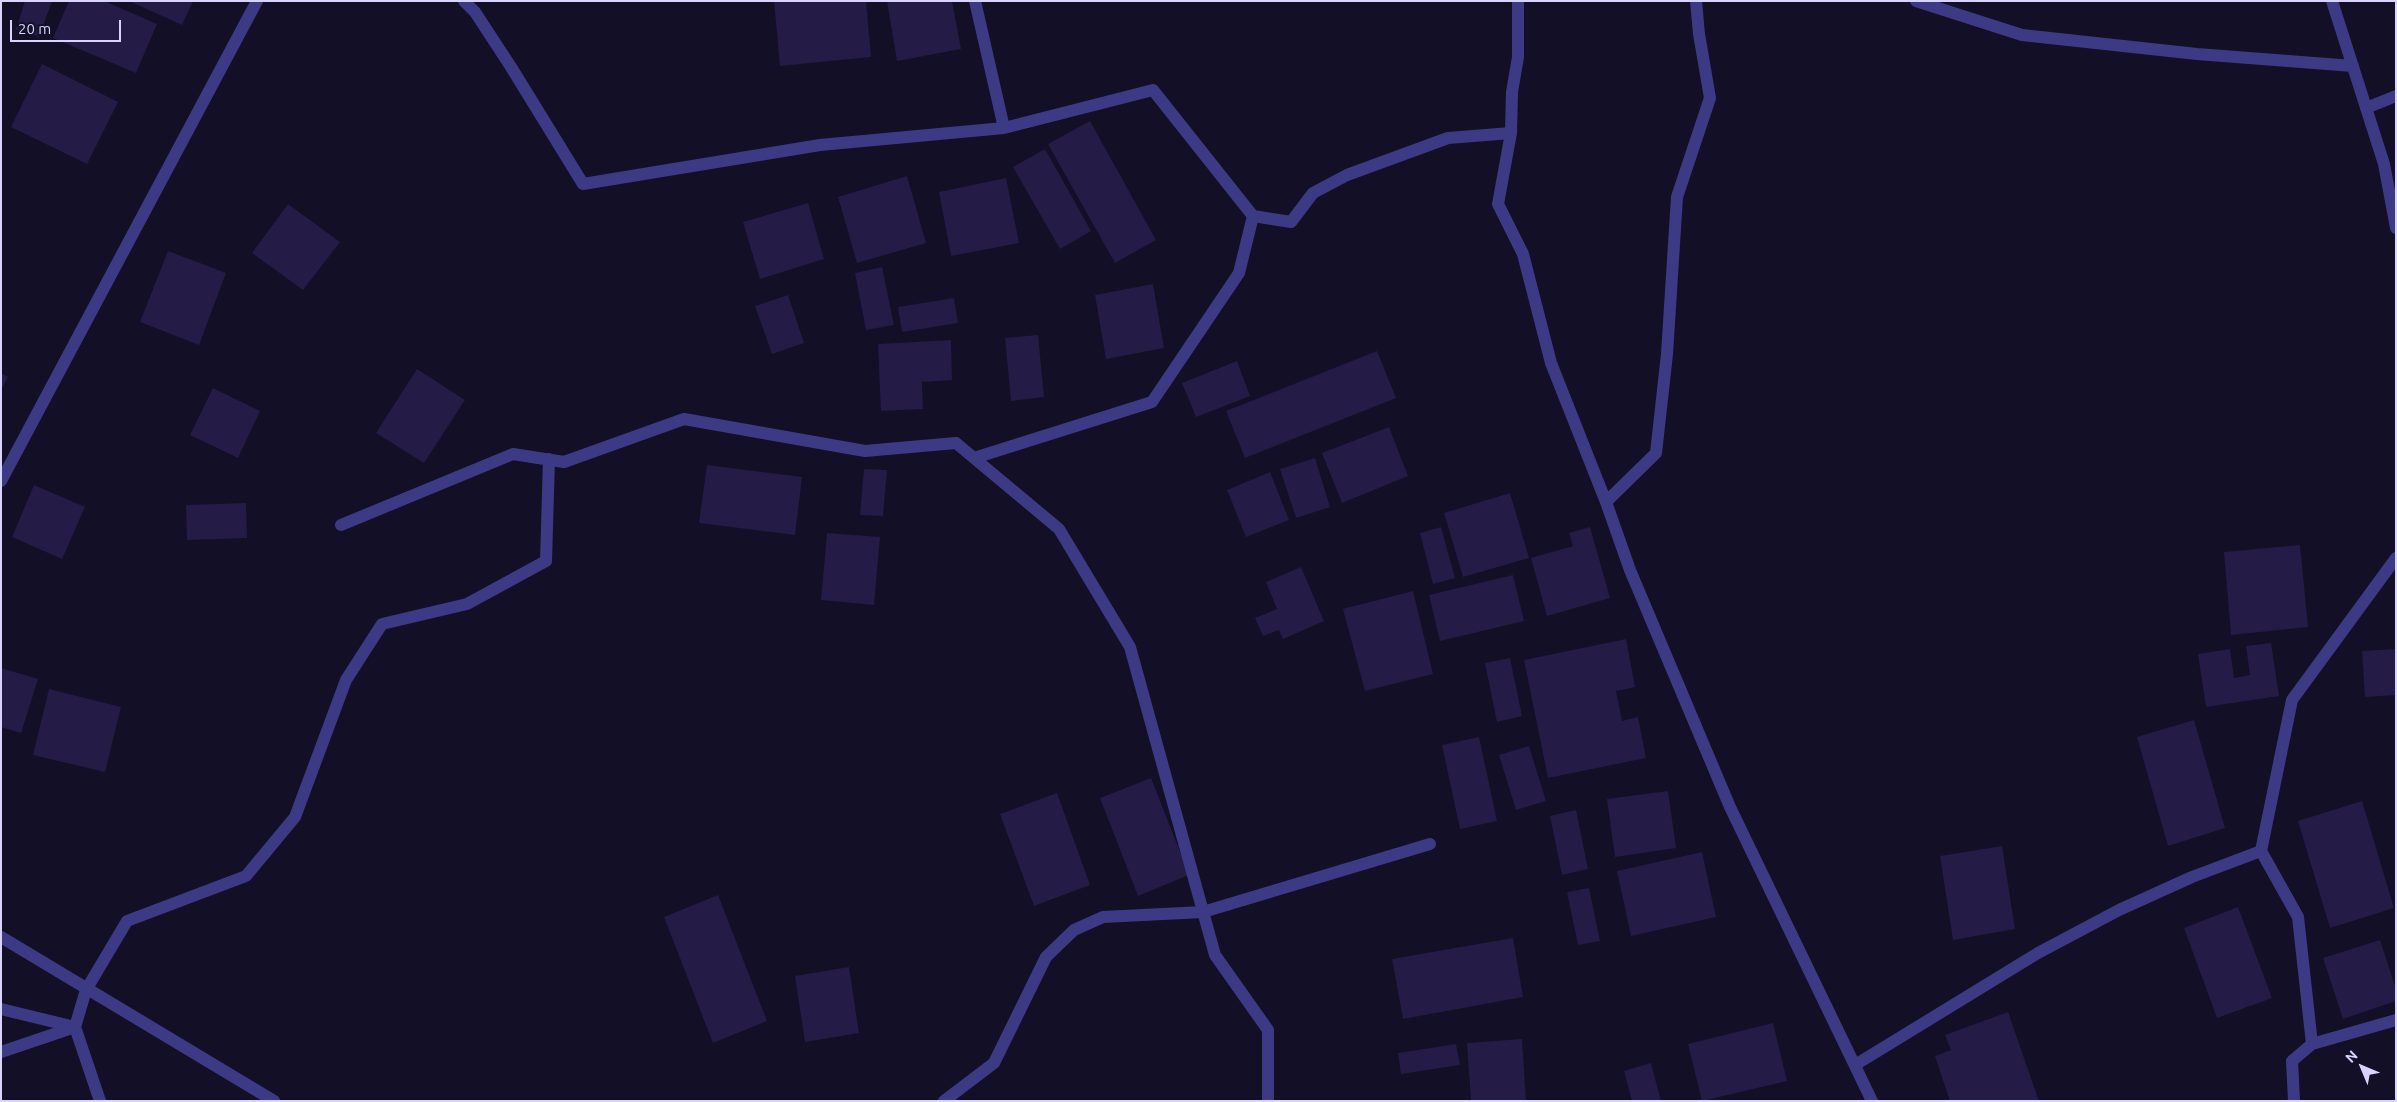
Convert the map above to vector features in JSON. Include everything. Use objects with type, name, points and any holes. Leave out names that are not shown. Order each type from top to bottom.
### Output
[{"type":"street","points":[[1,481],[257,1]]},
{"type":"street","points":[[464,1],[475,12],[491,36],[583,184],[820,145],[1004,128],[1153,90],[1253,216],[1290,222],[1313,193],[1347,175],[1448,138],[1511,133]]},
{"type":"street","points":[[975,1],[1004,128]]},
{"type":"street","points":[[1518,1],[1518,57],[1512,92],[1511,133],[1498,204],[1523,254],[1551,364],[1606,502],[1630,570],[1730,807],[1872,1101]]},
{"type":"street","points":[[1606,502],[1656,453],[1667,354],[1677,196],[1710,98],[1699,34],[1696,1]]},
{"type":"street","points":[[1916,1],[2022,35],[2178,53],[2353,66]]},
{"type":"street","points":[[2332,1],[2384,164],[2396,228]]},
{"type":"street","points":[[2366,108],[2396,96]]},
{"type":"street","points":[[974,458],[1152,402],[1239,273],[1253,216]]},
{"type":"street","points":[[341,526],[513,454],[564,462],[684,419],[866,451],[956,443],[1059,529],[1130,647],[1215,955],[1268,1030],[1268,1101]]},
{"type":"street","points":[[100,1101],[75,1027],[86,990],[127,921],[246,876],[295,817],[346,680],[382,624],[467,604],[546,561],[549,460]]},
{"type":"street","points":[[2312,1044],[2298,917],[2261,851],[2292,700],[2396,558]]},
{"type":"street","points":[[944,1101],[994,1063],[1046,956],[1074,930],[1103,917],[1203,912],[1430,844]]},
{"type":"street","points":[[1855,1066],[2046,948],[2119,910],[2192,877],[2261,851]]},
{"type":"street","points":[[1,937],[86,990],[274,1101]]},
{"type":"street","points":[[1,1009],[75,1027]]},
{"type":"street","points":[[2294,1101],[2292,1061],[2312,1044],[2396,1020]]},
{"type":"street","points":[[1,1052],[75,1027]]},
{"type":"building","points":[[25,1],[52,1],[39,37],[16,29]]},
{"type":"building","points":[[69,1],[104,1],[157,24],[136,73],[53,38]]},
{"type":"building","points":[[129,1],[193,1],[182,25]]},
{"type":"building","points":[[774,1],[866,1],[871,57],[780,66]]},
{"type":"building","points":[[887,1],[952,1],[961,49],[897,61]]},
{"type":"building","points":[[42,64],[118,102],[87,164],[11,127]]},
{"type":"building","points":[[1090,121],[1156,240],[1115,263],[1048,144]]},
{"type":"building","points":[[1045,149],[1091,231],[1060,249],[1013,167]]},
{"type":"building","points":[[907,176],[926,243],[857,263],[838,197]]},
{"type":"building","points":[[1006,178],[1019,243],[951,256],[939,192]]},
{"type":"building","points":[[808,203],[824,259],[760,279],[743,222]]},
{"type":"building","points":[[288,204],[340,242],[303,290],[252,253]]},
{"type":"building","points":[[168,251],[226,273],[199,345],[140,322]]},
{"type":"building","points":[[882,267],[894,325],[866,330],[855,273]]},
{"type":"building","points":[[1153,284],[1164,348],[1106,359],[1095,295]]},
{"type":"building","points":[[788,295],[804,343],[772,354],[755,306]]},
{"type":"building","points":[[954,298],[958,323],[902,332],[898,307]]},
{"type":"building","points":[[1038,335],[1044,397],[1011,401],[1005,338]]},
{"type":"building","points":[[951,340],[952,380],[922,382],[923,409],[881,411],[878,344]]},
{"type":"building","points":[[1377,351],[1396,398],[1245,458],[1226,411]]},
{"type":"building","points":[[1237,361],[1250,396],[1196,417],[1182,383]]},
{"type":"building","points":[[417,369],[465,400],[424,463],[376,433]]},
{"type":"building","points":[[1,373],[8,377],[1,390]]},
{"type":"building","points":[[213,388],[260,411],[238,458],[190,435]]},
{"type":"building","points":[[1389,427],[1408,476],[1342,503],[1322,453]]},
{"type":"building","points":[[1315,458],[1330,507],[1296,518],[1280,469]]},
{"type":"building","points":[[707,465],[802,477],[795,535],[699,523]]},
{"type":"building","points":[[864,469],[887,470],[883,516],[860,515]]},
{"type":"building","points":[[1270,472],[1289,520],[1246,537],[1227,490]]},
{"type":"building","points":[[34,485],[85,507],[62,559],[12,537]]},
{"type":"building","points":[[1510,493],[1529,558],[1463,577],[1444,513]]},
{"type":"building","points":[[246,503],[247,538],[187,540],[186,505]]},
{"type":"building","points":[[1441,527],[1455,578],[1433,584],[1420,533]]},
{"type":"building","points":[[1590,527],[1610,598],[1547,616],[1531,558],[1573,546],[1569,533]]},
{"type":"building","points":[[827,533],[880,537],[874,605],[821,600]]},
{"type":"building","points":[[2300,545],[2308,627],[2231,635],[2224,552]]},
{"type":"building","points":[[1301,567],[1324,621],[1283,639],[1279,630],[1263,636],[1255,618],[1277,609],[1266,582]]},
{"type":"building","points":[[1513,575],[1524,621],[1440,641],[1429,595]]},
{"type":"building","points":[[1413,591],[1433,674],[1365,691],[1343,609]]},
{"type":"building","points":[[1626,639],[1635,687],[1616,691],[1622,721],[1638,717],[1646,758],[1548,778],[1524,660]]},
{"type":"building","points":[[2271,643],[2279,696],[2206,707],[2198,654],[2230,649],[2234,678],[2250,675],[2246,646]]},
{"type":"building","points":[[2396,649],[2396,695],[2365,697],[2362,651]]},
{"type":"building","points":[[1510,658],[1522,716],[1497,722],[1485,663]]},
{"type":"building","points":[[1,668],[38,679],[21,733],[1,727]]},
{"type":"building","points":[[49,689],[121,707],[105,772],[33,755]]},
{"type":"building","points":[[2194,720],[2225,828],[2168,846],[2137,737]]},
{"type":"building","points":[[1479,737],[1497,821],[1460,829],[1442,745]]},
{"type":"building","points":[[1529,746],[1546,801],[1516,810],[1499,755]]},
{"type":"building","points":[[1151,778],[1189,875],[1138,896],[1100,798]]},
{"type":"building","points":[[1668,791],[1676,848],[1615,857],[1607,799]]},
{"type":"building","points":[[1057,793],[1090,885],[1034,906],[1000,814]]},
{"type":"building","points":[[2362,801],[2394,908],[2330,928],[2298,821]]},
{"type":"building","points":[[1576,810],[1588,869],[1562,875],[1550,816]]},
{"type":"building","points":[[2002,846],[2015,929],[1953,940],[1940,856]]},
{"type":"building","points":[[1702,852],[1716,917],[1631,936],[1617,871]]},
{"type":"building","points":[[1589,888],[1600,941],[1578,945],[1567,892]]},
{"type":"building","points":[[718,895],[767,1021],[713,1043],[664,917]]},
{"type":"building","points":[[2238,907],[2272,998],[2217,1018],[2184,928]]},
{"type":"building","points":[[1513,938],[1523,997],[1403,1019],[1392,959]]},
{"type":"building","points":[[2380,940],[2396,989],[2396,1001],[2343,1019],[2323,958]]},
{"type":"building","points":[[849,967],[859,1033],[805,1042],[795,976]]},
{"type":"building","points":[[2008,1012],[2039,1101],[1950,1101],[1935,1056],[1951,1050],[1945,1035]]},
{"type":"building","points":[[1773,1023],[1787,1081],[1702,1101],[1688,1044]]},
{"type":"building","points":[[1522,1039],[1526,1101],[1471,1101],[1467,1043]]},
{"type":"building","points":[[1456,1044],[1460,1065],[1401,1074],[1398,1053]]},
{"type":"building","points":[[1651,1063],[1661,1101],[1632,1101],[1624,1071]]}]
